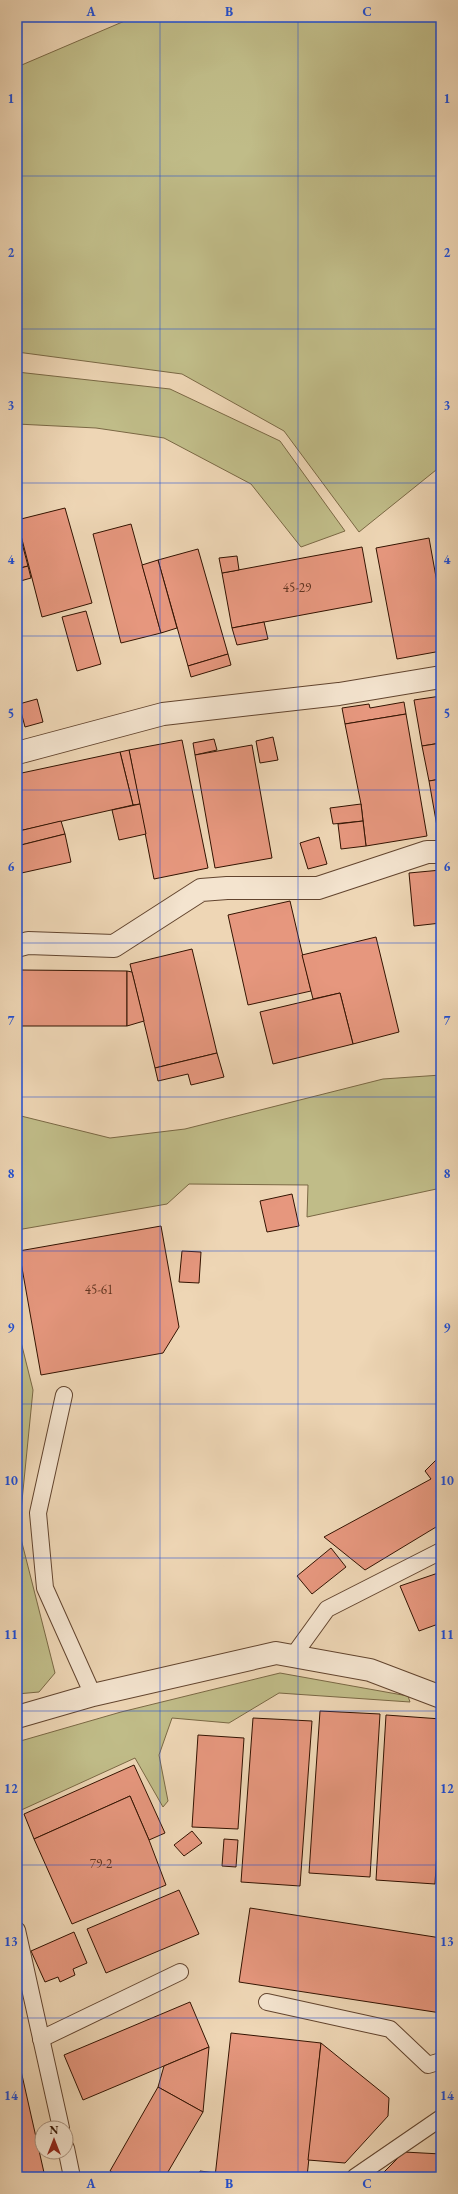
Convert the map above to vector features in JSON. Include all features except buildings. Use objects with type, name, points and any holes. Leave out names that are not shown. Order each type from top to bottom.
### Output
[{"type":"street","points":[[17,752],[163,714],[339,694],[441,677]]},
{"type":"street","points":[[17,946],[28,943],[114,946],[200,890],[227,888],[318,888],[427,852],[441,852]]},
{"type":"street","points":[[17,1717],[93,1695],[276,1653],[370,1670],[441,1697]]},
{"type":"lane","points":[[64,1394],[38,1513],[45,1588],[93,1695]]},
{"type":"lane","points":[[293,1656],[327,1609],[441,1551]]},
{"type":"lane","points":[[17,1930],[60,2120]]},
{"type":"lane","points":[[41,2039],[180,1972]]},
{"type":"lane","points":[[267,2002],[390,2029],[428,2065],[441,2061]]},
{"type":"lane","points":[[355,2177],[441,2118]]},
{"type":"lane","points":[[68,2160],[72,2177]]},
{"type":"path","points":[[81,17],[108,17]]},
{"type":"shaded area","points":[[134,17],[441,17],[441,466],[359,532],[284,431],[182,374],[17,352],[17,67]]},
{"type":"shaded area","points":[[17,372],[170,389],[280,441],[345,531],[301,547],[251,484],[164,438],[96,428],[17,424]]},
{"type":"shaded area","points":[[441,1075],[441,1188],[307,1217],[308,1185],[189,1184],[167,1204],[17,1230],[17,1115],[110,1138],[185,1129],[383,1079]]},
{"type":"shaded area","points":[[17,1326],[33,1390],[19,1531],[55,1673],[39,1692],[17,1694]]},
{"type":"shaded area","points":[[280,1673],[408,1696],[410,1702],[279,1693],[229,1723],[172,1718],[159,1755],[168,1801],[163,1807],[135,1758],[17,1812],[17,1742],[121,1712]]}]
